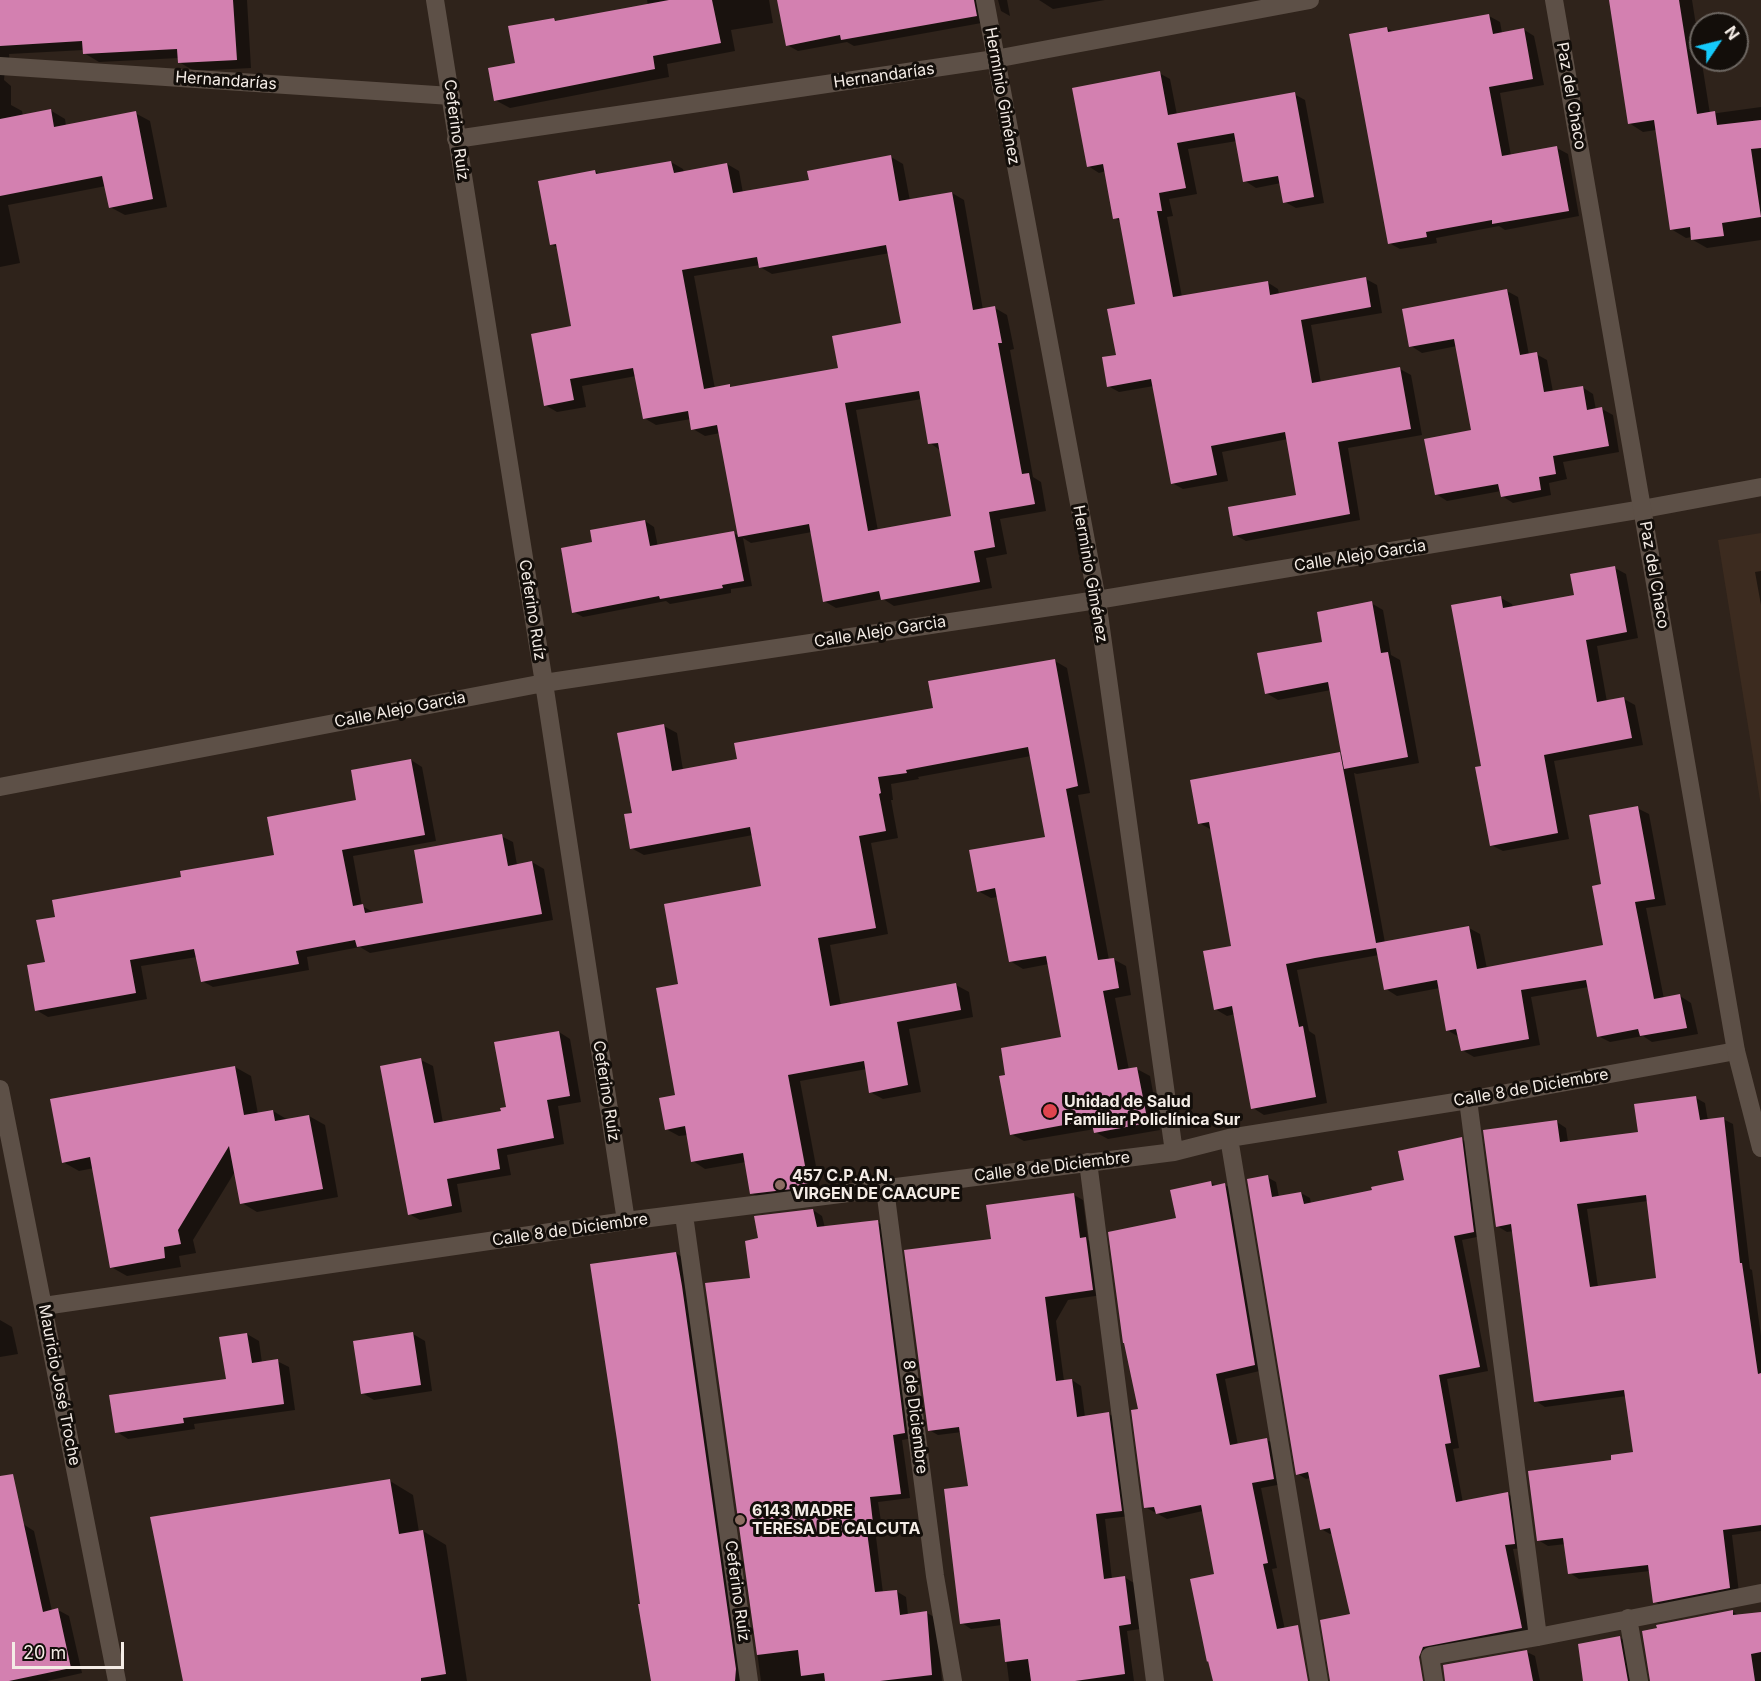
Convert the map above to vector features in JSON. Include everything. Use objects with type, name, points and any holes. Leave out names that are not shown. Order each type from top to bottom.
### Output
[{"type":"street","name":"Ceferino Ruíz","points":[[435,0],[544,683],[626,1221]]},
{"type":"street","name":"Herminio Giménez","points":[[985,0],[1096,600],[1173,1152]]},
{"type":"street","name":"Hernandarías","points":[[456,139],[995,59],[1310,0]]},
{"type":"street","name":"Paz del Chaco","points":[[1554,0],[1736,1051],[1760,1136]]},
{"type":"street","name":"Hernandarías","points":[[0,66],[451,96]]},
{"type":"street","name":"Calle Alejo Garcia","points":[[0,786],[544,683],[1096,600],[1643,509],[1761,487]]},
{"type":"street","name":"Calle 8 de Diciembre","points":[[44,1306],[626,1221],[1173,1152],[1228,1138],[1468,1100],[1736,1051]]},
{"type":"street","name":"Mauricio José Troche","points":[[0,1089],[117,1681]]},
{"type":"street","points":[[1468,1100],[1538,1637]]},
{"type":"street","points":[[1228,1138],[1319,1681]]},
{"type":"street","points":[[1088,1162],[1155,1681]]},
{"type":"street","name":"8 de Diciembre","points":[[885,1189],[934,1564],[953,1681]]},
{"type":"street","name":"Ceferino Ruíz","points":[[684,1215],[749,1681]]},
{"type":"street","points":[[1434,1681],[1430,1656],[1761,1593]]},
{"type":"street","points":[[1629,1618],[1639,1681]]},
{"type":"shaded area","points":[[1761,533],[1761,806],[1718,540]]},
{"type":"building","points":[[0,0],[233,0],[237,60],[178,63],[177,49],[83,54],[82,41],[0,46]]},
{"type":"building","points":[[669,0],[712,0],[721,43],[653,56],[655,69],[494,101],[488,68],[515,63],[508,26],[554,18],[555,21]]},
{"type":"building","points":[[777,0],[974,0],[977,16],[841,40],[840,35],[786,46]]},
{"type":"building","points":[[1609,0],[1679,0],[1697,114],[1715,111],[1717,125],[1761,120],[1761,148],[1751,149],[1761,217],[1722,223],[1724,236],[1691,240],[1690,227],[1670,230],[1654,120],[1628,124]]},
{"type":"building","points":[[1489,14],[1493,34],[1524,28],[1533,79],[1489,87],[1502,156],[1557,146],[1569,211],[1492,224],[1492,220],[1426,232],[1427,237],[1388,244],[1349,34],[1387,27],[1388,32]]},
{"type":"building","points":[[1160,71],[1168,115],[1295,92],[1314,197],[1283,203],[1278,176],[1243,182],[1234,133],[1177,143],[1186,188],[1159,193],[1162,211],[1157,211],[1173,297],[1268,281],[1270,295],[1366,277],[1371,307],[1301,320],[1312,383],[1400,367],[1411,429],[1338,442],[1350,514],[1233,536],[1228,507],[1296,495],[1285,432],[1211,446],[1217,475],[1171,484],[1151,379],[1107,387],[1102,357],[1116,355],[1107,309],[1135,304],[1119,218],[1113,219],[1103,164],[1087,167],[1072,88]]},
{"type":"building","points":[[51,109],[54,127],[136,111],[153,199],[109,208],[102,176],[0,196],[0,119]]},
{"type":"building","points":[[891,155],[899,201],[952,192],[973,310],[995,306],[1002,343],[998,343],[1022,474],[1029,473],[1035,504],[989,512],[995,547],[974,551],[980,582],[881,600],[879,591],[823,602],[809,524],[738,537],[717,425],[691,430],[688,411],[643,419],[633,368],[570,379],[574,400],[544,406],[531,334],[571,326],[556,244],[550,245],[538,181],[595,170],[596,174],[671,161],[674,173],[727,163],[733,193],[809,180],[807,171]],"holes":[[[886,245],[901,323],[832,336],[838,368],[730,387],[730,384],[704,389],[682,270],[757,257],[759,268]],[[919,391],[928,444],[938,443],[951,516],[868,531],[845,403]]]},
{"type":"building","points":[[1507,289],[1520,355],[1537,352],[1544,392],[1583,386],[1587,410],[1602,407],[1609,446],[1553,456],[1556,474],[1539,477],[1541,490],[1501,497],[1498,484],[1435,495],[1424,439],[1471,430],[1454,339],[1409,347],[1402,309]]},
{"type":"building","points":[[645,520],[650,546],[734,531],[744,581],[722,585],[723,588],[660,599],[659,596],[572,613],[561,548],[592,542],[590,530]]},
{"type":"building","points":[[1615,566],[1627,632],[1586,640],[1597,702],[1624,697],[1632,738],[1544,755],[1558,833],[1490,846],[1475,767],[1481,766],[1451,605],[1501,596],[1503,608],[1574,595],[1570,574]]},
{"type":"building","points":[[1372,601],[1381,653],[1388,652],[1408,757],[1344,769],[1328,682],[1265,694],[1257,653],[1322,642],[1317,612]]},
{"type":"building","points":[[1055,659],[1078,786],[1066,789],[1098,960],[1114,958],[1119,988],[1103,991],[1118,1070],[1137,1067],[1148,1123],[1094,1133],[1091,1120],[1010,1135],[999,1076],[1005,1075],[1001,1048],[1061,1037],[1046,956],[1009,962],[995,888],[977,892],[969,850],[1045,837],[1028,747],[878,777],[886,831],[859,836],[876,928],[818,938],[830,1006],[956,983],[961,1010],[897,1022],[908,1085],[869,1093],[864,1061],[788,1075],[809,1187],[750,1194],[743,1153],[691,1162],[685,1126],[665,1130],[659,1098],[675,1095],[656,988],[678,984],[664,904],[761,886],[750,827],[630,849],[624,814],[632,813],[617,733],[664,724],[672,771],[737,759],[734,743],[933,708],[928,681]]},
{"type":"building","points":[[1340,752],[1376,943],[1469,926],[1477,969],[1603,945],[1592,886],[1601,884],[1589,815],[1638,806],[1655,899],[1635,902],[1654,999],[1680,994],[1687,1028],[1640,1036],[1638,1029],[1597,1037],[1586,980],[1521,990],[1529,1039],[1461,1051],[1456,1029],[1446,1031],[1437,980],[1384,990],[1376,948],[1315,958],[1286,964],[1299,1027],[1303,1026],[1316,1097],[1251,1109],[1232,1006],[1214,1010],[1203,951],[1231,946],[1209,822],[1198,824],[1190,780]]},
{"type":"building","points":[[411,759],[425,835],[342,850],[353,906],[363,904],[365,913],[423,903],[414,850],[502,834],[508,866],[532,861],[542,914],[357,947],[355,940],[296,951],[299,964],[201,982],[194,949],[130,960],[136,993],[35,1011],[27,965],[45,962],[36,920],[55,917],[52,900],[181,877],[180,871],[274,855],[267,817],[356,800],[351,770]]},
{"type":"building","points":[[559,1031],[570,1096],[547,1100],[554,1138],[497,1149],[500,1169],[447,1179],[452,1206],[408,1215],[380,1066],[421,1058],[434,1123],[501,1111],[500,1108],[506,1107],[494,1042]]},
{"type":"building","points":[[235,1066],[244,1115],[273,1110],[275,1121],[309,1115],[323,1189],[240,1204],[229,1146],[178,1230],[181,1244],[164,1247],[165,1258],[110,1268],[90,1157],[62,1163],[50,1099]]},
{"type":"building","points":[[1696,1096],[1700,1120],[1724,1117],[1740,1263],[1742,1263],[1758,1374],[1761,1373],[1761,1525],[1723,1530],[1730,1588],[1653,1603],[1648,1565],[1568,1574],[1563,1538],[1537,1541],[1528,1471],[1611,1460],[1611,1455],[1633,1452],[1624,1390],[1534,1402],[1511,1224],[1496,1227],[1483,1130],[1557,1120],[1560,1142],[1638,1132],[1634,1104]],"holes":[[[1646,1195],[1656,1278],[1590,1287],[1577,1204]]]},
{"type":"building","points":[[1462,1137],[1474,1232],[1454,1236],[1480,1367],[1439,1375],[1451,1443],[1445,1444],[1456,1502],[1508,1492],[1515,1544],[1505,1545],[1522,1628],[1423,1647],[1419,1657],[1423,1681],[1330,1681],[1320,1620],[1350,1614],[1330,1528],[1320,1530],[1308,1472],[1296,1475],[1247,1179],[1268,1175],[1272,1197],[1301,1192],[1304,1204],[1372,1190],[1371,1187],[1404,1180],[1398,1151]]},
{"type":"building","points":[[1211,1181],[1212,1186],[1225,1183],[1255,1365],[1216,1374],[1230,1445],[1267,1438],[1274,1479],[1252,1483],[1268,1563],[1263,1564],[1277,1629],[1298,1625],[1308,1681],[1213,1681],[1190,1579],[1214,1574],[1201,1505],[1156,1514],[1154,1507],[1144,1508],[1131,1410],[1138,1409],[1123,1343],[1108,1232],[1176,1218],[1170,1190]]},
{"type":"building","points":[[1074,1193],[1080,1238],[1086,1237],[1093,1290],[1045,1297],[1056,1381],[1072,1379],[1077,1417],[1109,1412],[1122,1511],[1096,1514],[1104,1579],[1125,1576],[1131,1624],[1119,1626],[1125,1674],[1075,1681],[1031,1681],[1028,1659],[1005,1662],[1000,1619],[960,1624],[944,1489],[968,1486],[959,1427],[928,1431],[904,1250],[991,1239],[986,1205]]},
{"type":"building","points":[[813,1209],[817,1227],[878,1220],[905,1433],[893,1435],[901,1494],[870,1497],[873,1523],[866,1524],[875,1592],[897,1590],[900,1615],[927,1611],[932,1675],[880,1681],[825,1681],[824,1673],[801,1676],[798,1650],[757,1655],[705,1283],[750,1278],[745,1241],[758,1238],[754,1216]]},
{"type":"building","points":[[676,1252],[736,1669],[735,1681],[651,1681],[590,1264]]},
{"type":"building","points":[[413,1332],[421,1385],[361,1394],[353,1341]]},
{"type":"building","points":[[247,1333],[252,1363],[278,1359],[284,1404],[183,1418],[184,1423],[115,1433],[109,1395],[226,1379],[219,1337]]},
{"type":"building","points":[[13,1474],[43,1612],[58,1608],[71,1668],[0,1681],[0,1476]]},
{"type":"building","points":[[390,1479],[399,1534],[423,1530],[446,1674],[421,1678],[421,1681],[183,1681],[150,1517]]},
{"type":"building","points":[[1733,1610],[1733,1615],[1761,1612],[1761,1652],[1751,1654],[1755,1681],[1650,1681],[1642,1631],[1657,1628],[1656,1625]]},
{"type":"building","points":[[1620,1636],[1628,1681],[1583,1681],[1578,1644]]},
{"type":"building","points":[[1527,1650],[1533,1681],[1445,1681],[1443,1665]]},
{"type":"place","name":"Unidad de Salud Familiar Policlínica Sur","points":[[1050,1111]]},
{"type":"place","name":"457 C.P.A.N. VIRGEN DE CAACUPE","points":[[780,1185]]},
{"type":"place","name":"6143 MADRE TERESA DE CALCUTA","points":[[740,1520]]}]
